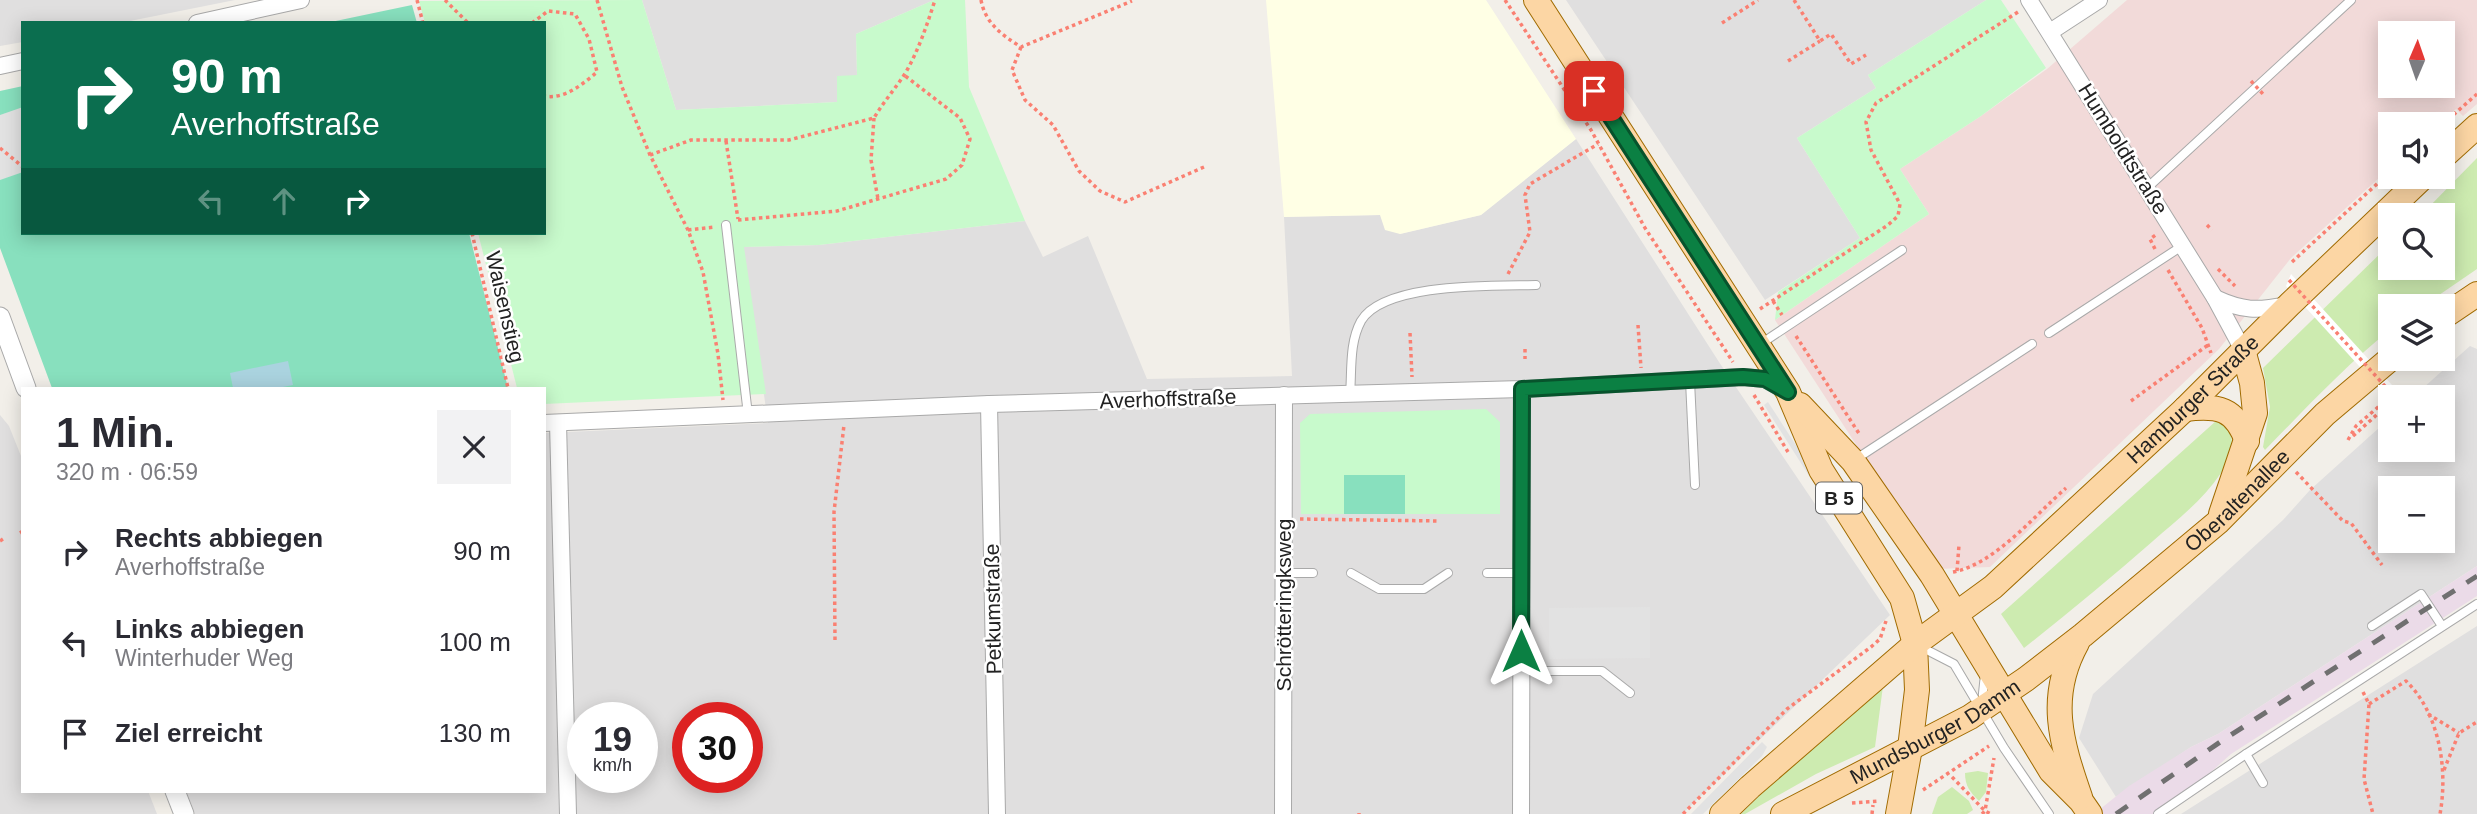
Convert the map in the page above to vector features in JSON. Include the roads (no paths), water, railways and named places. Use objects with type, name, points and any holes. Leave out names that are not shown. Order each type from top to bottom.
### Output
[{"type":"main road","name":"B 5","points":[[1536,0],[1788,392],[1821,470],[1902,598],[1924,649]]},
{"type":"main road","points":[[2455,147],[2477,126]]},
{"type":"main road","name":"Hamburger Straße","points":[[1956,615],[1993,587],[2185,409],[2243,350],[2289,292],[2409,189]]},
{"type":"main road","points":[[2455,311],[2475,300]]},
{"type":"main road","points":[[2218,522],[2255,413],[2251,376],[2243,350]]},
{"type":"main road","name":"Oberaltenallee","points":[[2080,638],[2218,522],[2325,414],[2378,369]]},
{"type":"main road","name":"B 5","points":[[1788,392],[1853,461],[1932,575],[2051,771],[2086,807]]},
{"type":"main road","points":[[2185,409],[2211,408],[2230,413],[2240,423],[2247,441]]},
{"type":"main road","points":[[1722,814],[1749,787],[1924,649],[1956,615]]},
{"type":"main road","points":[[2080,638],[2061,680],[2059,708],[2066,756],[2086,807]]},
{"type":"main road","name":"Mundsburger Damm","points":[[1783,814],[1982,709],[2080,638]]},
{"type":"main road","points":[[1898,814],[1924,649]]},
{"type":"street","points":[[206,21],[301,0]]},
{"type":"street","points":[[2050,32],[2099,0]]},
{"type":"street","name":"Humboldtstraße","points":[[2030,1],[2215,298],[2243,350]]},
{"type":"street","points":[[0,66],[21,61]]},
{"type":"street","points":[[2215,298],[2235,308],[2252,310],[2289,292]]},
{"type":"street","points":[[0,317],[26,387]]},
{"type":"street","name":"Averhoffstraße","points":[[551,423],[989,404],[1522,389],[1743,377],[1765,379],[1788,392]]},
{"type":"street","points":[[1521,814],[1522,389]]},
{"type":"street","name":"Schrötteringksweg","points":[[1283,814],[1284,395]]},
{"type":"street","name":"Petkumstraße","points":[[989,404],[997,814]]},
{"type":"street","points":[[551,423],[568,814]]},
{"type":"street","points":[[176,793],[184,814]]},
{"type":"lane","points":[[2147,188],[2351,0]]},
{"type":"lane","points":[[726,225],[748,415]]},
{"type":"lane","points":[[2049,333],[2182,246]]},
{"type":"lane","points":[[1758,345],[1902,250]]},
{"type":"lane","points":[[1350,395],[1353,340],[1363,318],[1385,301],[1435,288],[1536,285]]},
{"type":"lane","points":[[1853,461],[2032,344]]},
{"type":"lane","points":[[1690,381],[1695,485]]},
{"type":"lane","points":[[1284,573],[1313,573]]},
{"type":"lane","points":[[1351,573],[1379,589],[1424,589],[1448,573]]},
{"type":"lane","points":[[1487,573],[1522,573]]},
{"type":"lane","points":[[2372,626],[2421,594],[2442,626]]},
{"type":"lane","points":[[2158,814],[2477,604]]},
{"type":"lane","points":[[1924,649],[1954,664],[2004,748],[2049,814]]},
{"type":"lane","points":[[1982,709],[1986,667]]},
{"type":"lane","points":[[1521,671],[1602,671],[1630,693]]},
{"type":"lane","points":[[2246,754],[2263,783]]},
{"type":"water","points":[[288,361],[293,385],[233,387],[230,373]]},
{"type":"railway","points":[[2116,814],[2223,740],[2477,576]]}]
